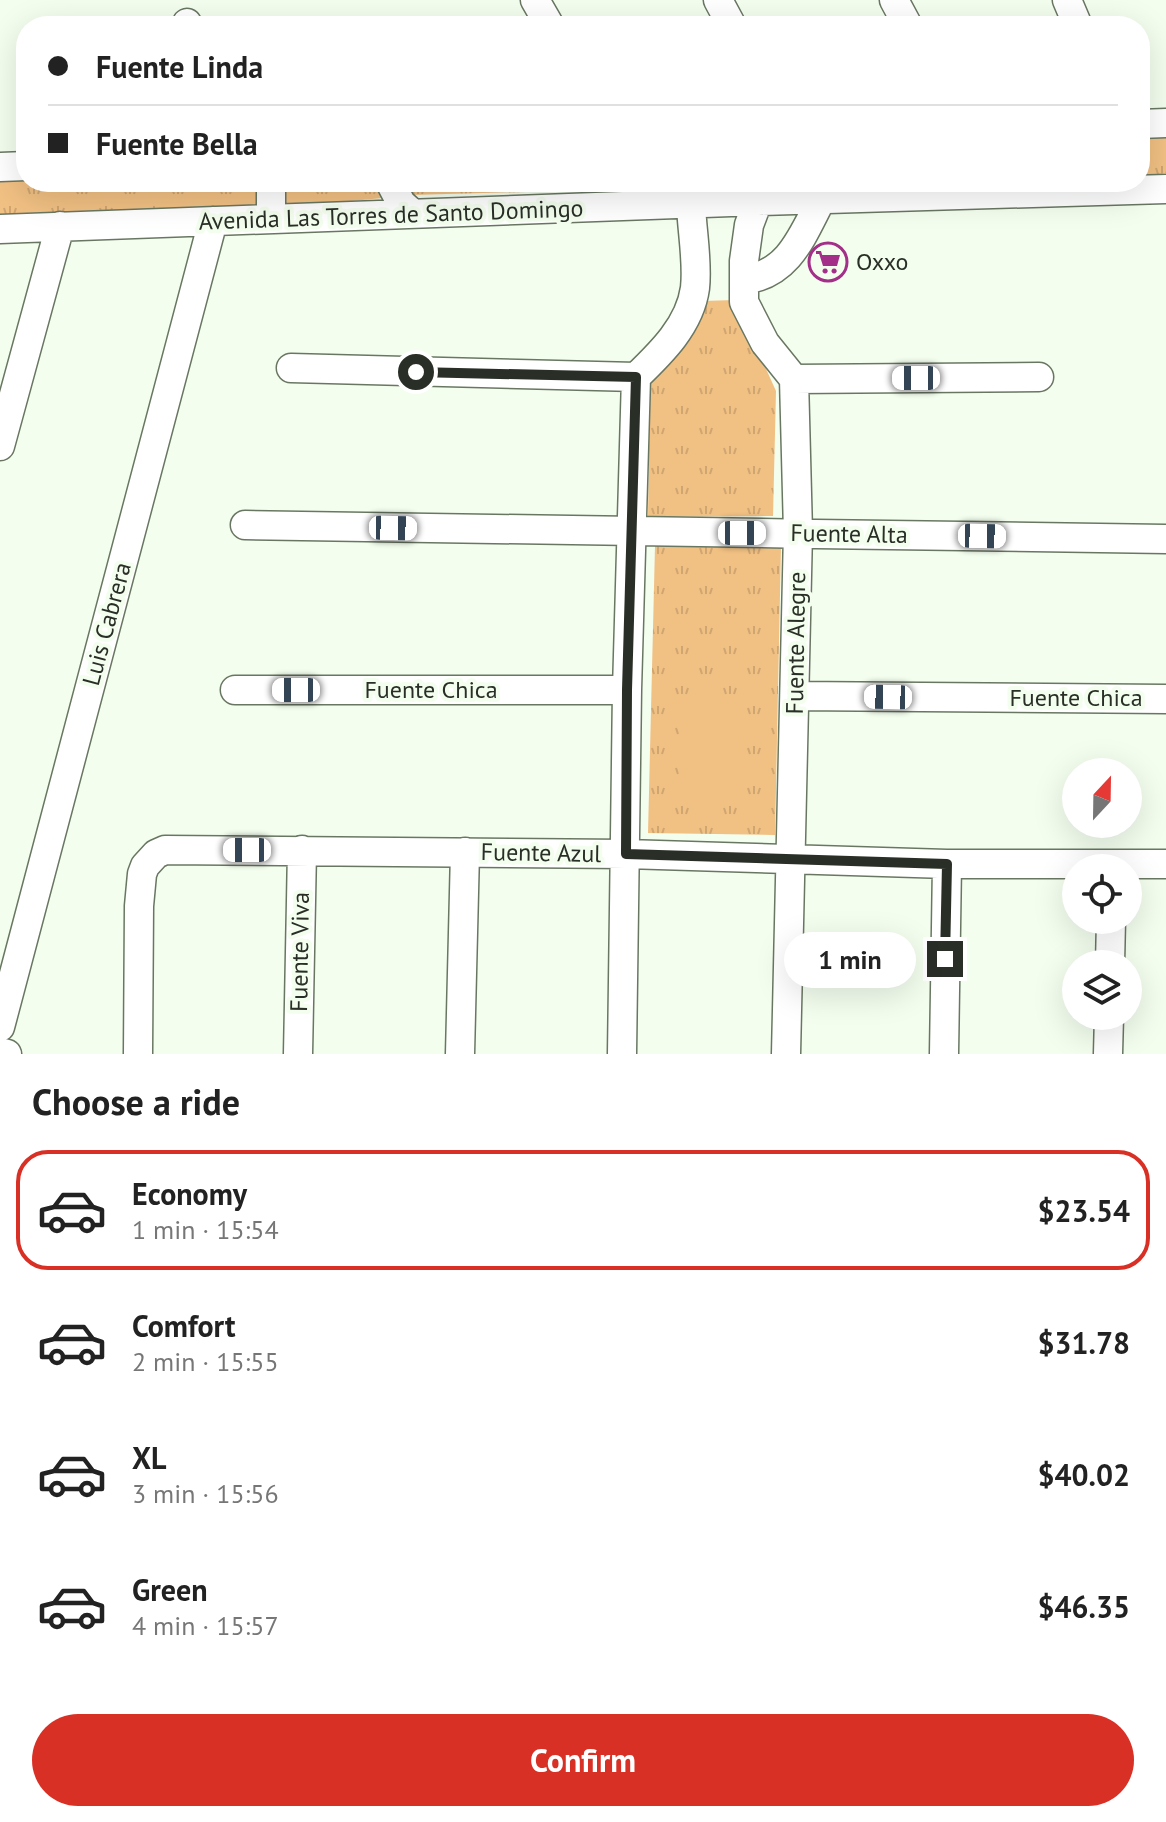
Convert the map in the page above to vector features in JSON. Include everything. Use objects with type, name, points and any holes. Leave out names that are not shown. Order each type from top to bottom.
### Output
[{"type":"street","points":[[271,192],[271,218]]},
{"type":"street","points":[[395,192],[412,213]]},
{"type":"street","points":[[758,192],[746,244],[744,302],[750,319],[773,355],[794,379],[1039,377]]},
{"type":"street","name":"Avenida Las Torres de Santo Domingo","points":[[0,229],[691,205],[758,192],[821,200],[974,192]]},
{"type":"street","points":[[744,280],[769,275],[788,258],[821,200]]},
{"type":"street","points":[[622,1054],[627,690],[636,377],[666,347],[691,302],[695,275],[691,205]]},
{"type":"street","name":"Luis Cabrera","points":[[0,1027],[213,221]]},
{"type":"street","points":[[0,446],[60,226]]},
{"type":"street","points":[[291,368],[636,377]]},
{"type":"street","name":"Fuente Alegre","points":[[786,1054],[798,532],[794,379]]},
{"type":"street","name":"Fuente Alta","points":[[245,525],[1166,539]]},
{"type":"street","name":"Fuente Chica","points":[[235,690],[627,690]]},
{"type":"street","name":"Fuente Chica","points":[[795,696],[1166,699]]},
{"type":"street","name":"Fuente Azul","points":[[138,1054],[142,874],[156,854],[165,850],[626,854],[1062,865]]},
{"type":"street","name":"Fuente Viva","points":[[298,1054],[302,850]]},
{"type":"street","points":[[460,1054],[465,852]]},
{"type":"street","points":[[944,1054],[947,864]]},
{"type":"street","name":"Fuente Azul","points":[[1142,865],[1166,864]]},
{"type":"street","points":[[1108,1054],[1109,1030]]},
{"type":"street","points":[[0,1052],[7,1054]]},
{"type":"green space","points":[[1166,137],[1166,173],[1150,175],[1150,138]]},
{"type":"green space","points":[[16,171],[16,192],[391,192],[393,197],[218,214],[0,218],[0,172]]},
{"type":"green space","points":[[408,192],[523,192],[411,195]]},
{"type":"green space","points":[[735,300],[776,391],[773,516],[648,517],[650,382],[702,301]]},
{"type":"green space","points":[[655,546],[781,547],[775,835],[648,833]]},
{"type":"green space","points":[[681,698],[746,700],[743,802],[678,800]]},
{"type":"place","name":"Oxxo","points":[[828,262]]},
{"type":"route","points":[[416,372],[636,377],[627,690],[626,854],[947,864],[945,959]]}]
